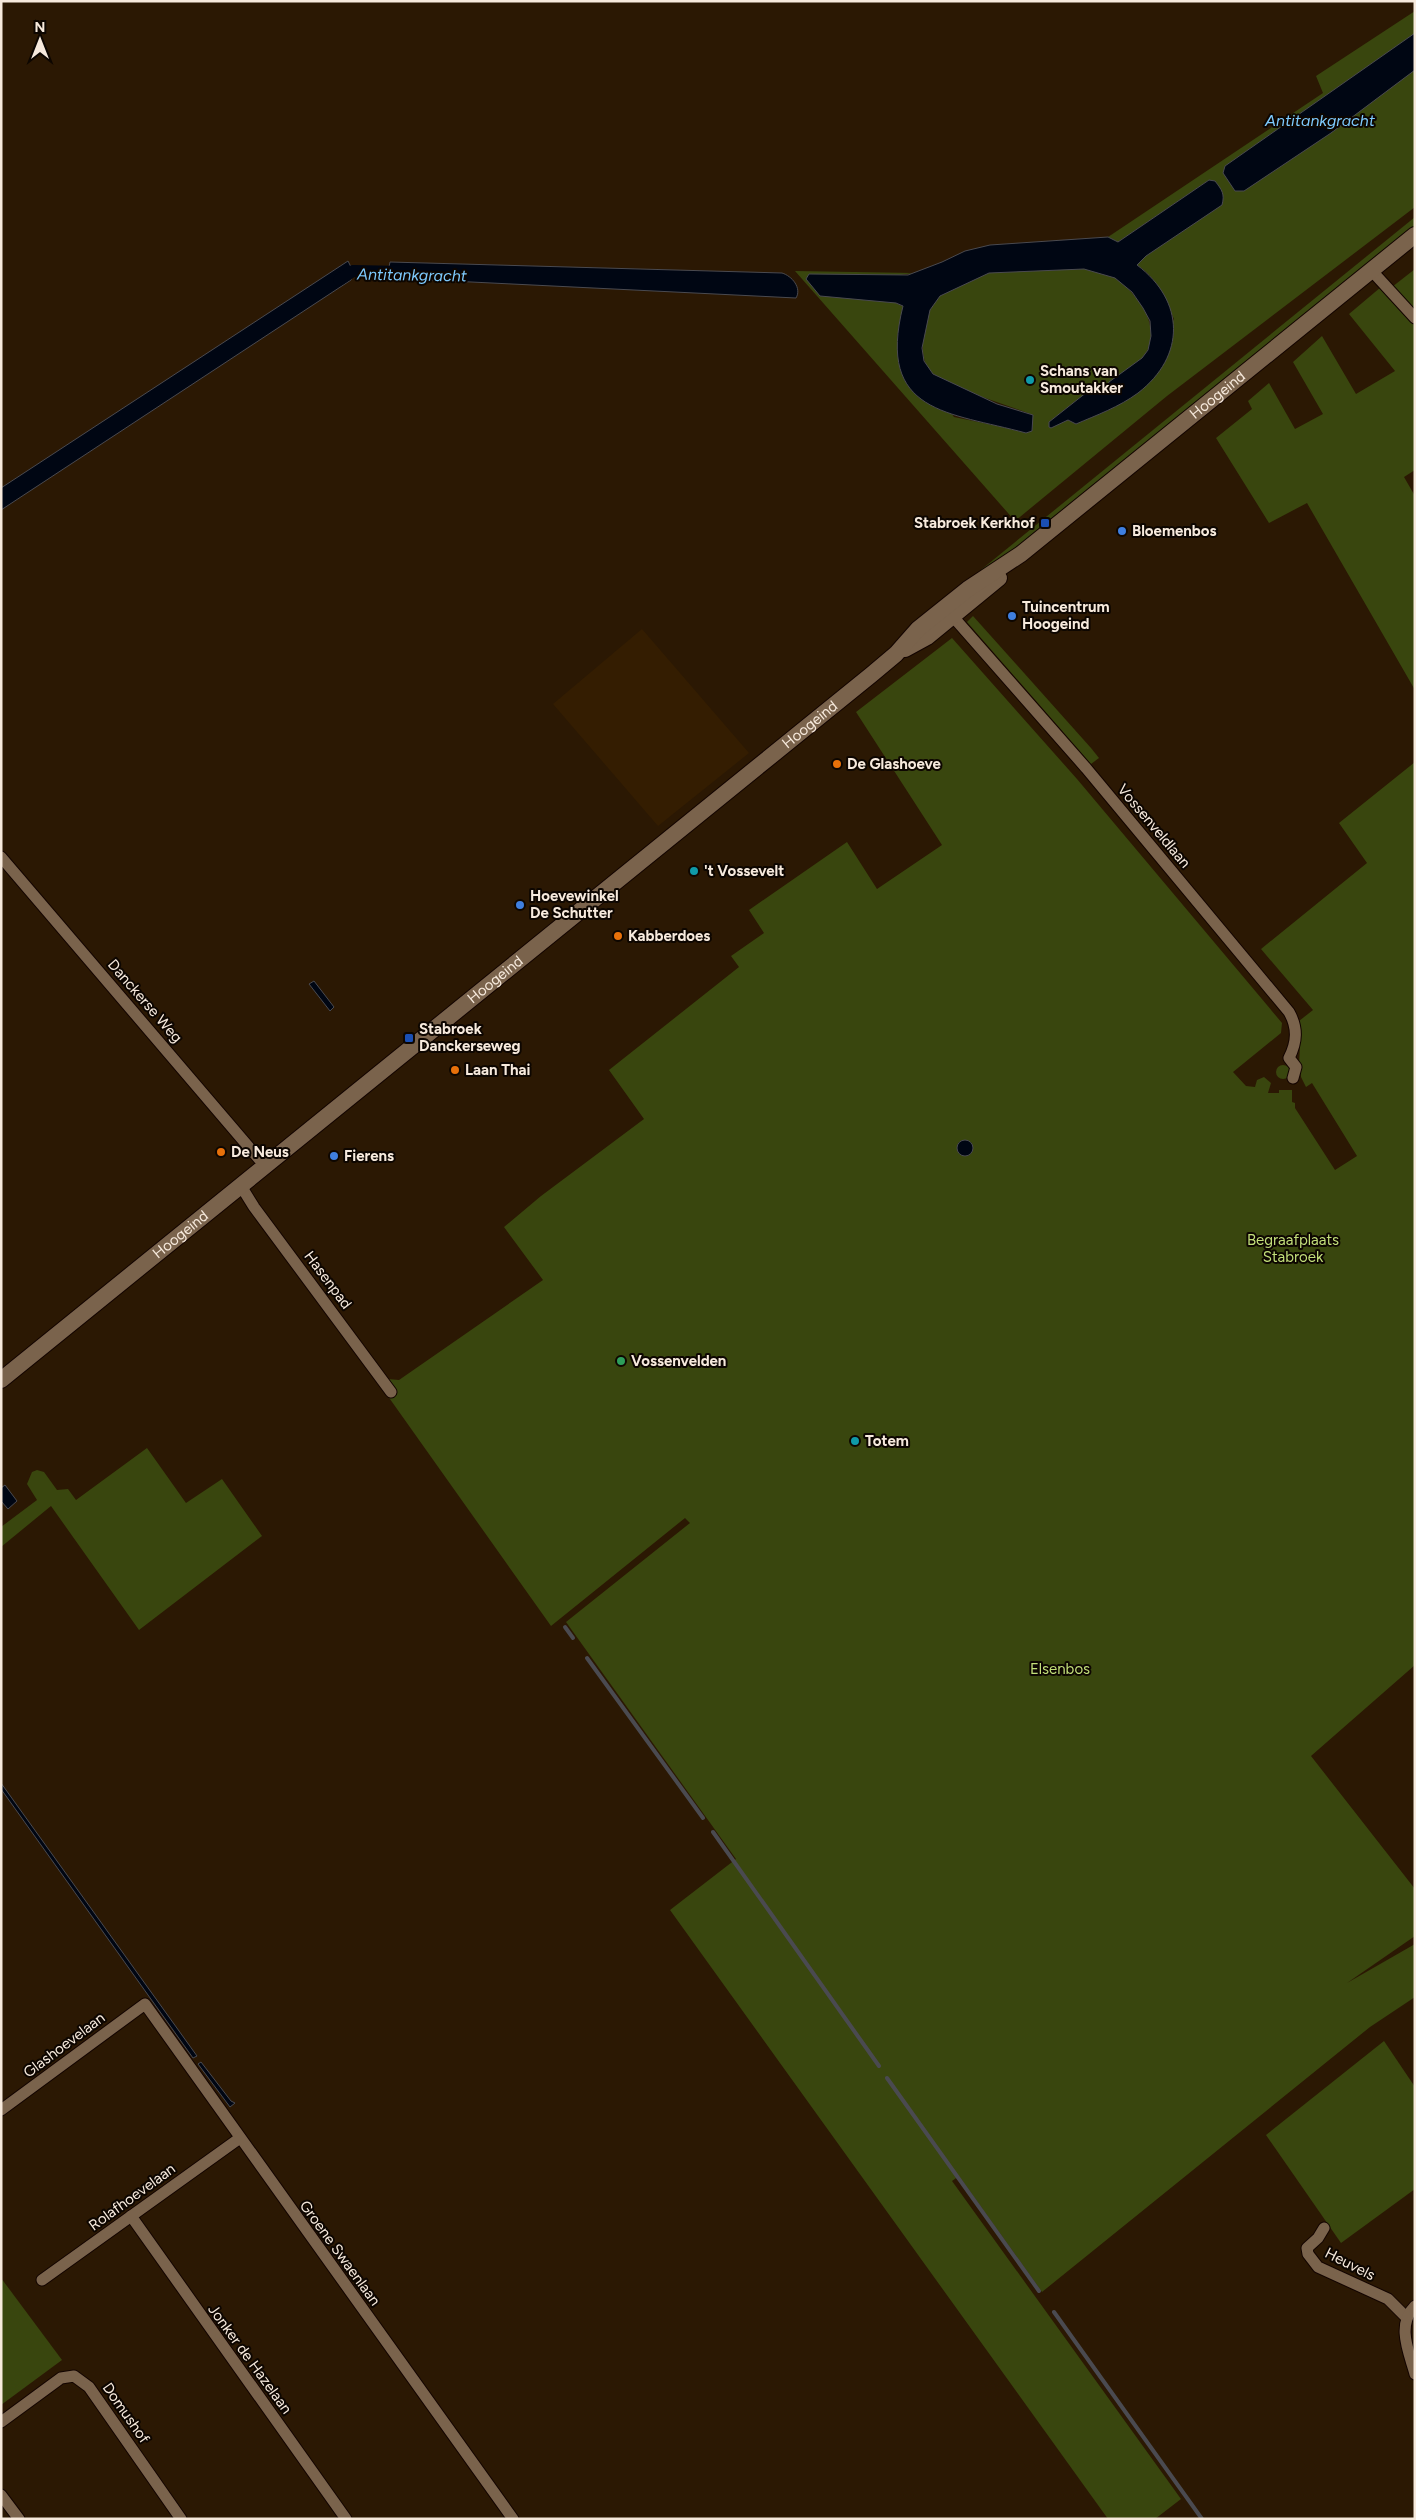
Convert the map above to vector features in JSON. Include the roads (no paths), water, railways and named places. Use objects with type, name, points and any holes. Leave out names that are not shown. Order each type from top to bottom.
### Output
[{"type":"main road","name":"Hoogeind","points":[[1,1380],[896,654],[918,629],[949,612],[991,572],[1021,554],[1415,236]]},
{"type":"street","points":[[1372,271],[1415,318]]},
{"type":"street","name":"Vossenveldlaan","points":[[949,612],[1086,768],[1289,1012],[1295,1031],[1294,1045],[1289,1058],[1296,1067],[1293,1078]]},
{"type":"street","name":"Danckerse Weg","points":[[1,857],[265,1166]]},
{"type":"street","name":"Hasenpad","points":[[241,1186],[254,1207],[391,1392]]},
{"type":"street","name":"Glashoevelaan","points":[[1,2110],[145,2004]]},
{"type":"street","name":"Groene Swaenlaan","points":[[145,2004],[513,2519]]},
{"type":"street","name":"Rolafhoevelaan","points":[[42,2280],[240,2138]]},
{"type":"street","name":"Jonker de Hazelaan","points":[[131,2216],[346,2519]]},
{"type":"street","name":"Heuvels","points":[[1324,2228],[1318,2238],[1307,2248],[1313,2262],[1318,2267],[1388,2300],[1406,2317]]},
{"type":"street","points":[[1415,2306],[1406,2317],[1406,2342],[1415,2374]]},
{"type":"street","name":"Domushof","points":[[1,2422],[61,2378],[74,2376],[89,2387],[181,2519]]},
{"type":"street","points":[[1,2495],[19,2519]]},
{"type":"water","name":"Antitankgracht","points":[[1415,33],[1415,70],[1331,133],[1244,191],[1235,191],[1223,173],[1225,166]]},
{"type":"water","points":[[1209,180],[1215,181],[1221,190],[1223,195],[1222,205],[1146,256],[1137,265],[1153,279],[1164,295],[1171,312],[1174,329],[1171,346],[1165,362],[1154,378],[1131,398],[1116,407],[1076,424],[1068,420],[1051,428],[1049,427],[1049,422],[1087,392],[1104,393],[1109,382],[1142,358],[1148,350],[1151,336],[1150,321],[1132,292],[1115,278],[1084,269],[989,273],[940,296],[930,310],[922,348],[924,361],[933,374],[997,404],[1033,415],[1032,431],[1026,433],[946,412],[926,402],[910,388],[900,368],[897,342],[903,306],[896,303],[820,296],[806,279],[809,274],[908,275],[965,251],[990,245],[1108,237],[1118,242]]},
{"type":"water","points":[[348,261],[353,271],[351,280],[1,510],[1,488]]},
{"type":"water","points":[[390,262],[782,273],[795,283],[798,294],[796,298],[390,278],[388,272]]},
{"type":"water","points":[[314,981],[334,1007],[330,1011],[309,984]]},
{"type":"water","points":[[965,1140],[973,1148],[965,1156],[957,1148]]},
{"type":"water","points":[[5,1485],[17,1501],[8,1509],[1,1501],[1,1488]]},
{"type":"water","points":[[1,1783],[197,2056],[193,2058],[1,1789]]},
{"type":"water","points":[[201,2062],[231,2101],[235,2103],[230,2107],[198,2064]]},
{"type":"waterway","name":"Antitankgracht","points":[[339,280],[353,271],[404,272]]},
{"type":"waterway","points":[[565,1627],[573,1638]]},
{"type":"waterway","points":[[587,1658],[703,1818]]},
{"type":"waterway","points":[[713,1832],[879,2066]]},
{"type":"waterway","points":[[887,2078],[1039,2291]]},
{"type":"waterway","points":[[1054,2312],[1202,2519]]},
{"type":"place","name":"Schans van Smoutakker","points":[[1030,380]]},
{"type":"place","name":"Stabroek Kerkhof","points":[[1045,523]]},
{"type":"place","name":"Bloemenbos","points":[[1122,531]]},
{"type":"place","name":"Tuincentrum Hoogeind","points":[[1012,616]]},
{"type":"place","name":"De Glashoeve","points":[[837,764]]},
{"type":"place","name":"'t Vossevelt","points":[[694,871]]},
{"type":"place","name":"Hoevewinkel De Schutter","points":[[520,905]]},
{"type":"place","name":"Kabberdoes","points":[[618,936]]},
{"type":"place","name":"Stabroek Danckerseweg","points":[[409,1038]]},
{"type":"place","name":"Laan Thai","points":[[455,1070]]},
{"type":"place","name":"De Neus","points":[[221,1152]]},
{"type":"place","name":"Fierens","points":[[334,1156]]},
{"type":"place","name":"Vossenvelden","points":[[621,1361]]},
{"type":"place","name":"Totem","points":[[855,1441]]},
{"type":"park label","name":"Begraafplaats Stabroek","points":[[1293,1248]]},
{"type":"park label","name":"Elsenbos","points":[[1060,1669]]}]
